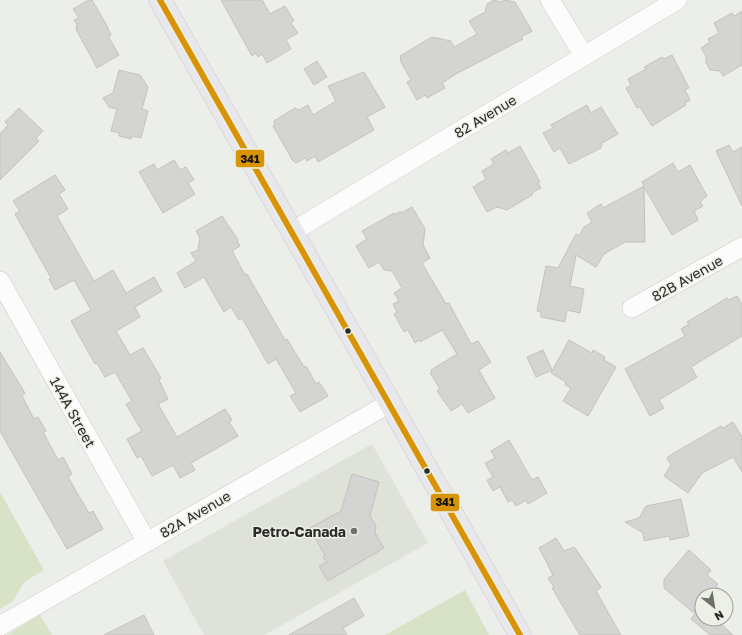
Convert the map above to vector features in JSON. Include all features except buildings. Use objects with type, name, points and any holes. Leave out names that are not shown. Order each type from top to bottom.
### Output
[{"type":"main road","points":[[160,0],[390,403],[520,635]]},
{"type":"street","points":[[550,0],[584,56]]},
{"type":"street","name":"82 Avenue","points":[[292,232],[677,0]]},
{"type":"street","name":"82B Avenue","points":[[632,308],[742,247]]},
{"type":"street","name":"144A Street","points":[[0,280],[147,542]]},
{"type":"street","name":"82A Avenue","points":[[0,626],[390,403]]},
{"type":"shaded area","points":[[372,444],[428,543],[264,635],[204,635],[163,561]]},
{"type":"green space","points":[[0,492],[44,570],[24,582],[13,601],[0,609]]},
{"type":"green space","points":[[465,590],[489,635],[385,635]]},
{"type":"green space","points":[[40,615],[52,635],[7,635]]},
{"type":"transit line","name":"341","points":[[160,0],[520,635]]},
{"type":"place","name":"Petro-Canada","points":[[354,531]]}]
